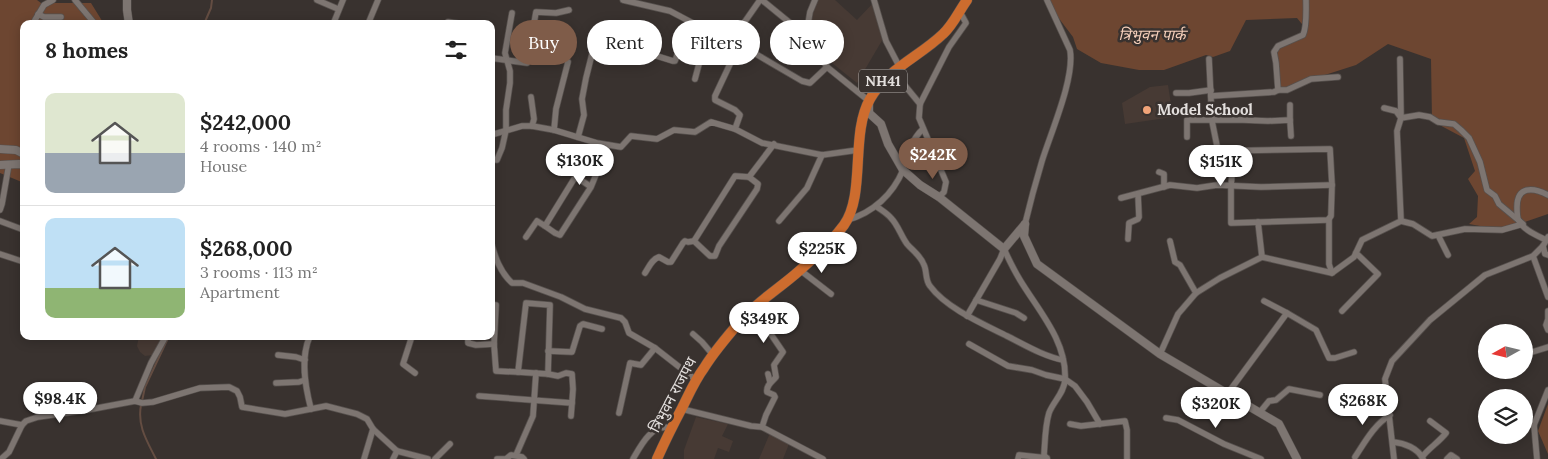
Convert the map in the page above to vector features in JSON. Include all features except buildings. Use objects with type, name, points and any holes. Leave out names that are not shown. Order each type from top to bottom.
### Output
[{"type":"highway","name":"NH41","points":[[858,150],[869,101],[881,83],[896,69],[944,33],[967,0]]},
{"type":"highway","name":"त्रिभुवन राजपथ","points":[[657,459],[696,380],[713,355],[745,316],[800,270],[838,233],[847,220],[855,193],[858,150]]},
{"type":"street","points":[[53,0],[44,5],[37,17],[61,17]]},
{"type":"street","points":[[75,0],[92,20]]},
{"type":"street","points":[[127,0],[127,20]]},
{"type":"street","points":[[317,0],[338,9]]},
{"type":"street","points":[[335,20],[343,0]]},
{"type":"street","points":[[370,20],[378,0]]},
{"type":"street","points":[[623,0],[639,2],[670,11],[687,20]]},
{"type":"street","points":[[746,20],[761,0],[786,20]]},
{"type":"street","points":[[809,20],[815,0]]},
{"type":"street","points":[[874,0],[896,69],[920,104]]},
{"type":"street","points":[[1047,0],[1070,50],[1071,57],[1068,82],[1042,162],[1025,224],[1024,236],[1037,264],[1160,354],[1280,424],[1297,459]]},
{"type":"street","points":[[1278,90],[1274,52],[1278,46],[1303,35],[1306,29],[1304,22],[1306,0]]},
{"type":"street","points":[[495,59],[527,63],[536,12],[556,13],[569,10]]},
{"type":"street","points":[[938,197],[944,192],[946,182],[918,118],[920,104],[949,47],[966,23],[959,10]]},
{"type":"street","points":[[495,161],[502,148],[506,130],[510,71],[505,53],[512,13]]},
{"type":"street","points":[[760,57],[810,84],[827,67],[869,101],[869,113],[881,124],[888,144],[902,168],[920,185],[938,197],[1004,250],[1021,281],[1050,326],[1059,345],[1063,360],[1064,385],[1049,412],[1044,455],[1047,458]]},
{"type":"street","points":[[1209,59],[1212,121],[1218,151],[1330,149],[1332,185],[1331,216],[1329,219],[1329,264],[1332,273]]},
{"type":"street","points":[[1400,59],[1401,118],[1398,131],[1402,221]]},
{"type":"street","points":[[554,130],[556,109],[567,65]]},
{"type":"street","points":[[578,137],[584,115],[582,99],[589,65]]},
{"type":"street","points":[[695,79],[699,65]]},
{"type":"street","points":[[730,65],[715,96],[715,100],[735,110],[740,115],[735,129]]},
{"type":"street","points":[[1176,93],[1267,93],[1287,90],[1311,79],[1338,77]]},
{"type":"street","points":[[531,98],[534,119],[532,126]]},
{"type":"street","points":[[1290,105],[1290,136]]},
{"type":"street","points":[[1384,108],[1396,111],[1401,118]]},
{"type":"street","points":[[1401,118],[1419,115],[1430,117],[1438,122],[1454,124],[1469,138],[1480,162],[1487,190],[1495,196],[1499,204],[1533,233],[1546,241]]},
{"type":"street","points":[[1187,137],[1187,120],[1290,120]]},
{"type":"street","points":[[495,134],[522,126],[532,126],[621,147],[631,136],[657,138],[674,130],[695,132],[711,122],[735,129],[762,143],[822,155],[858,150]]},
{"type":"street","points":[[847,220],[876,206],[897,183],[917,134],[923,129]]},
{"type":"street","points":[[749,177],[774,144]]},
{"type":"street","points":[[526,237],[536,221],[555,234],[560,235],[591,187],[608,145]]},
{"type":"street","points":[[0,149],[20,152]]},
{"type":"street","points":[[1234,151],[1231,186],[1232,223],[1329,219]]},
{"type":"street","points":[[779,221],[807,188],[822,155]]},
{"type":"street","points":[[0,210],[9,164]]},
{"type":"street","points":[[0,165],[20,164]]},
{"type":"street","points":[[1158,172],[1164,174],[1164,186]]},
{"type":"street","points":[[644,273],[656,258],[659,257],[671,262],[685,240],[688,242],[694,240],[735,176],[749,177],[758,184],[758,189],[719,246],[715,256],[710,256],[694,240]]},
{"type":"street","points":[[545,226],[574,179],[578,178],[591,187]]},
{"type":"street","points":[[1121,198],[1170,185],[1197,188],[1217,185],[1332,185]]},
{"type":"street","points":[[1523,224],[1518,218],[1517,199],[1519,195],[1525,190],[1535,190],[1548,195]]},
{"type":"street","points":[[1128,239],[1129,223],[1138,220],[1139,217],[1138,194]]},
{"type":"street","points":[[876,206],[890,217],[907,244],[921,259],[925,266],[929,286],[946,301],[967,316],[1051,358],[1063,360]]},
{"type":"street","points":[[0,221],[20,228]]},
{"type":"street","points":[[1160,354],[1178,314],[1196,293],[1220,278],[1262,257],[1332,273],[1354,257],[1362,240],[1402,221],[1413,224],[1432,236],[1466,229],[1502,230],[1523,224]]},
{"type":"street","points":[[1258,222],[1262,257]]},
{"type":"street","points":[[967,316],[1004,250],[1025,224]]},
{"type":"street","points":[[1438,235],[1448,255]]},
{"type":"street","points":[[1546,241],[1545,254],[1548,255]]},
{"type":"street","points":[[1394,459],[1385,379],[1392,362],[1430,320],[1485,275],[1533,256],[1546,241]]},
{"type":"street","points":[[1170,242],[1175,262],[1180,264],[1196,293]]},
{"type":"street","points":[[1342,311],[1378,274],[1356,253]]},
{"type":"street","points":[[0,254],[20,261]]},
{"type":"street","points":[[495,255],[505,277],[512,283],[522,283],[561,297],[585,310],[620,318],[625,322],[629,333],[655,348],[696,380]]},
{"type":"street","points":[[1533,256],[1546,283],[1548,297]]},
{"type":"street","points":[[800,270],[831,294]]},
{"type":"street","points":[[976,300],[1024,318]]},
{"type":"street","points":[[1264,301],[1316,330],[1329,358],[1354,352]]},
{"type":"street","points":[[518,372],[526,304],[550,305],[548,374]]},
{"type":"street","points":[[495,305],[495,324]]},
{"type":"street","points":[[1548,311],[1546,325],[1548,330]]},
{"type":"street","points":[[1228,393],[1288,313]]},
{"type":"street","points":[[548,352],[572,352],[580,326],[583,324],[602,329]]},
{"type":"street","points":[[762,427],[774,398],[774,395],[766,392],[766,390],[770,382],[776,377],[775,361],[783,352],[766,327]]},
{"type":"street","points":[[693,334],[713,355]]},
{"type":"street","points":[[138,402],[151,363],[164,340]]},
{"type":"street","points":[[308,340],[305,360],[305,380],[311,409]]},
{"type":"street","points":[[411,340],[403,364],[415,373]]},
{"type":"street","points":[[468,340],[468,343],[494,344]]},
{"type":"street","points":[[494,340],[496,371],[558,376],[566,373],[572,374],[570,416]]},
{"type":"street","points":[[969,344],[1008,366],[1065,378],[1075,386],[1100,424]]},
{"type":"street","points":[[1533,352],[1548,347]]},
{"type":"street","points":[[619,413],[630,363],[641,364],[655,348]]},
{"type":"street","points":[[278,355],[305,360]]},
{"type":"street","points":[[516,455],[532,416],[536,373]]},
{"type":"street","points":[[768,374],[770,382]]},
{"type":"street","points":[[276,383],[305,380]]},
{"type":"street","points":[[1,459],[9,452],[22,425],[26,421],[38,416],[138,402],[153,402],[200,388],[229,387],[237,391],[242,407],[285,414],[326,406],[357,414],[367,419],[373,429],[397,451],[428,459]]},
{"type":"street","points":[[1260,412],[1269,401],[1276,400],[1289,388],[1320,395]]},
{"type":"street","points":[[1537,459],[1534,425],[1548,390]]},
{"type":"street","points":[[479,396],[572,403]]},
{"type":"street","points":[[682,409],[762,427],[822,459]]},
{"type":"street","points":[[1355,457],[1382,419],[1390,415]]},
{"type":"street","points":[[1166,418],[1178,420],[1224,444],[1261,459]]},
{"type":"street","points":[[0,421],[22,425]]},
{"type":"street","points":[[1070,424],[1081,426],[1125,421],[1127,430],[1127,459]]},
{"type":"street","points":[[1393,442],[1404,444],[1423,458],[1428,450],[1442,439],[1446,433],[1430,421]]},
{"type":"street","points":[[633,459],[643,441],[652,432],[665,426],[671,428]]},
{"type":"street","points":[[364,459],[373,429]]},
{"type":"street","points":[[435,459],[450,444]]},
{"type":"street","points":[[392,459],[397,451]]},
{"type":"street","points":[[497,459],[506,458],[511,455],[524,459]]},
{"type":"street","points":[[1018,459],[1019,455],[1047,458]]},
{"type":"street","points":[[1447,459],[1451,455],[1457,459]]},
{"type":"shaded area","points":[[818,0],[835,0],[857,20],[876,0],[887,32],[857,83],[834,65],[844,65],[844,20],[811,20],[815,4]]},
{"type":"shaded area","name":"Model School","points":[[1168,85],[1173,117],[1125,124],[1122,103],[1150,87]]},
{"type":"shaded area","points":[[138,340],[160,340],[157,350],[153,355],[145,356],[137,346]]},
{"type":"shaded area","points":[[696,417],[728,424],[722,436],[733,441],[729,452],[718,448],[714,459],[684,459],[684,450]]},
{"type":"shaded area","points":[[770,433],[789,444],[783,459],[759,459]]},
{"type":"green space","points":[[0,0],[37,0],[41,3],[91,3],[102,20],[20,20],[20,181],[0,173]]},
{"type":"green space","name":"त्रिभुवन पार्क","points":[[1047,0],[1548,0],[1548,214],[1502,230],[1469,224],[1477,217],[1478,196],[1468,179],[1475,171],[1464,138],[1432,121],[1431,59],[1388,44],[1356,65],[1278,90],[1274,52],[1306,29],[1297,18],[1246,20],[1230,51],[1213,57],[1206,55],[1164,70],[1139,70],[1101,63],[1077,49],[1073,37]]},
{"type":"green space","points":[[1548,404],[1548,454],[1538,431]]},
{"type":"waterway","points":[[206,20],[212,0]]},
{"type":"waterway","points":[[142,401],[145,387],[167,340]]},
{"type":"waterway","points":[[141,405],[140,420],[146,440],[156,459]]},
{"type":"place","name":"Model School","points":[[1147,110]]}]
